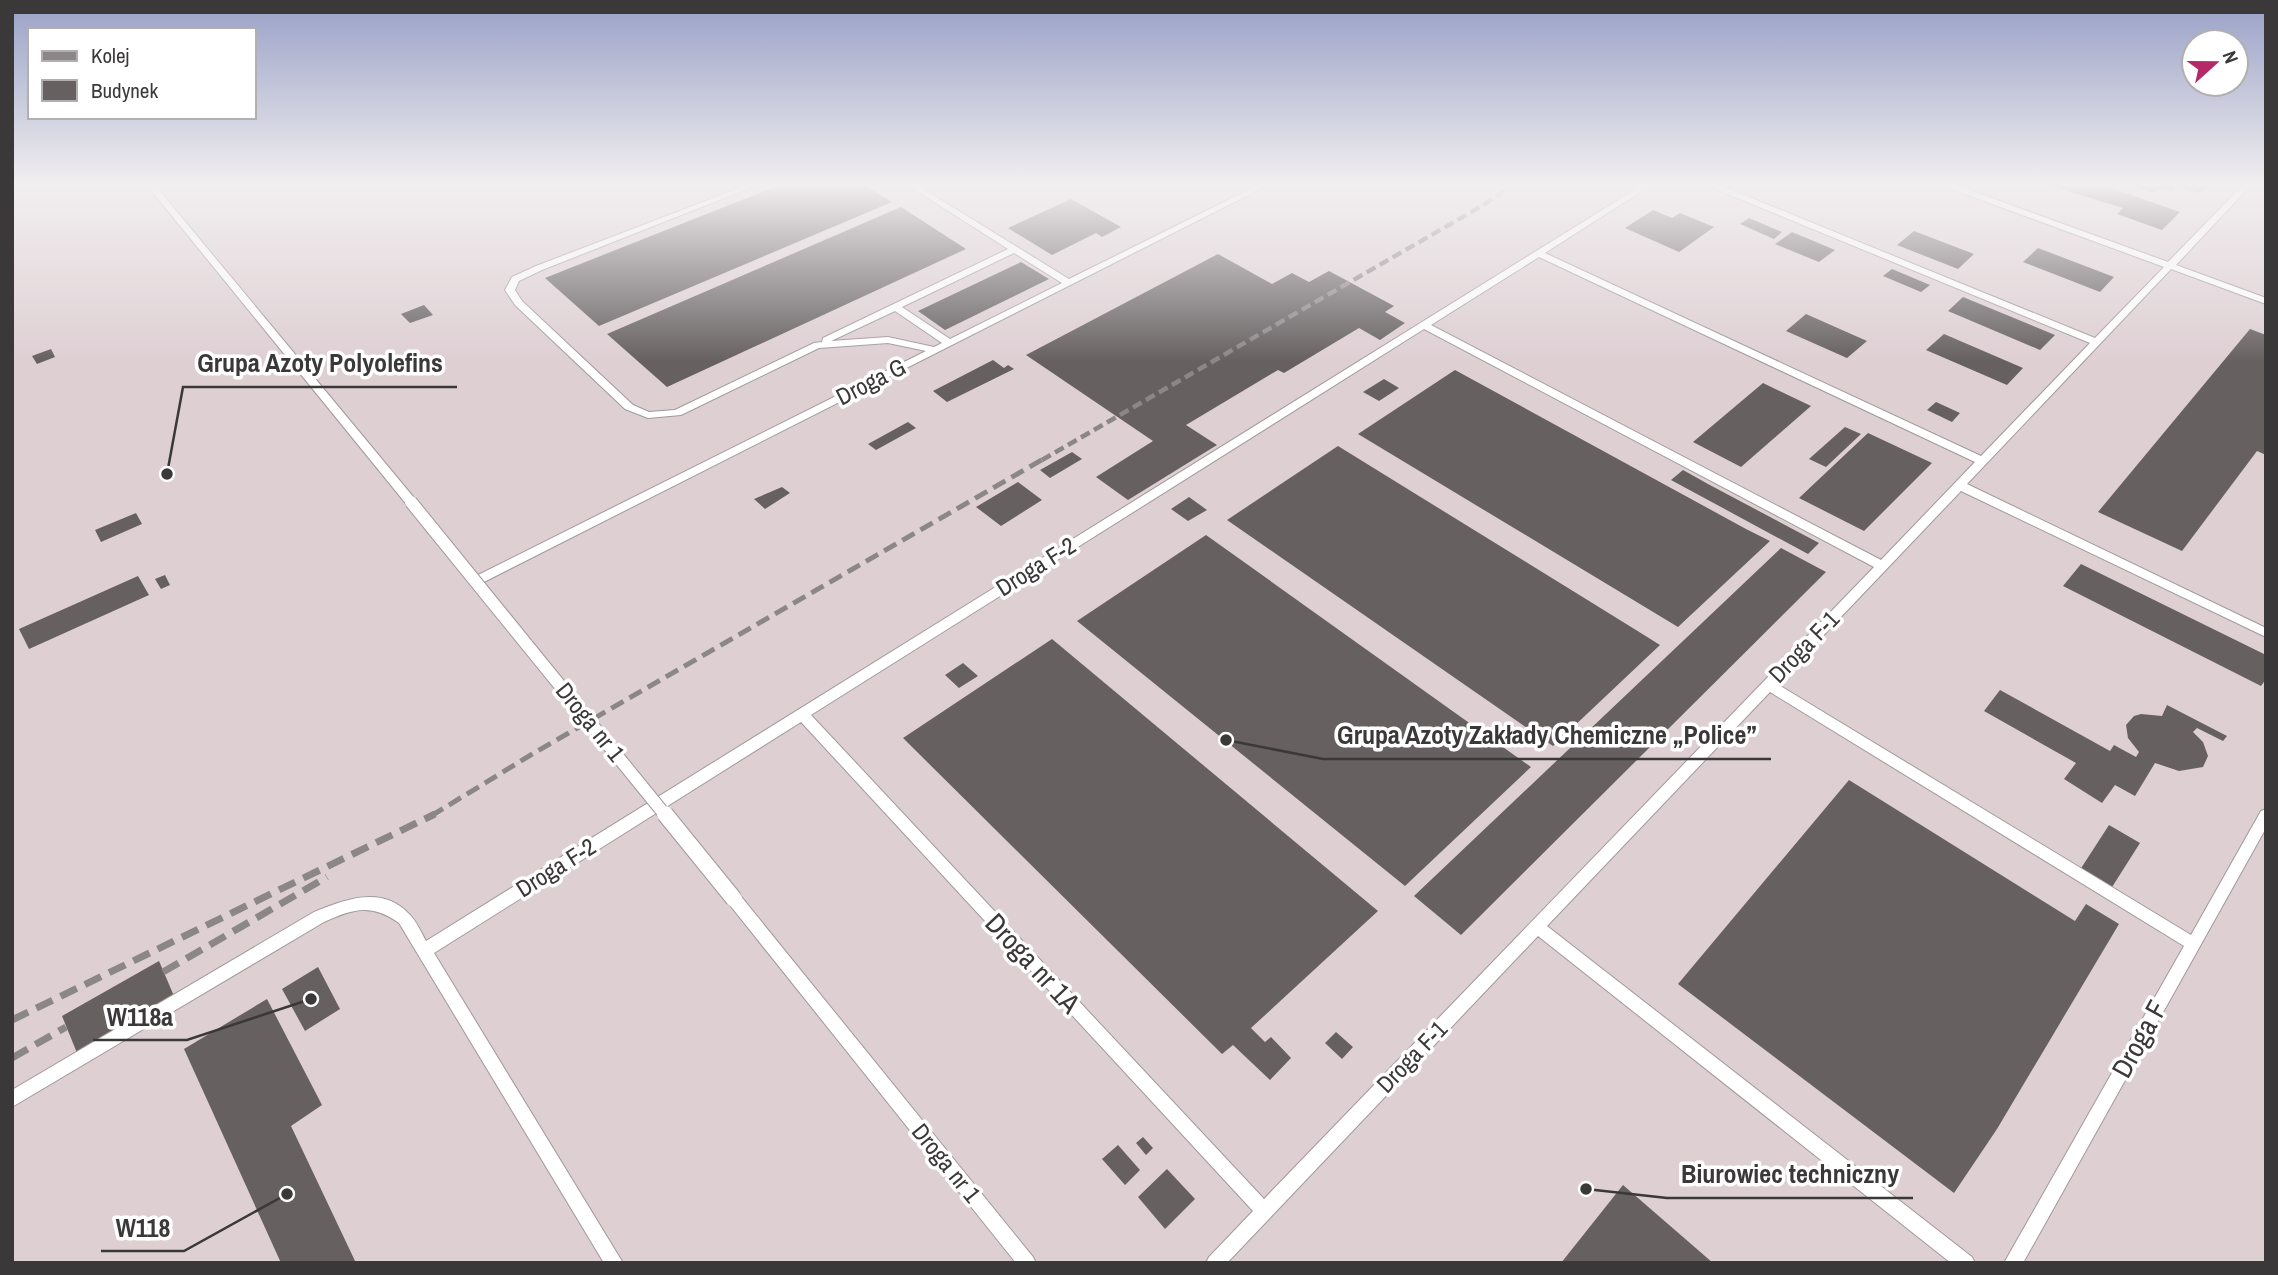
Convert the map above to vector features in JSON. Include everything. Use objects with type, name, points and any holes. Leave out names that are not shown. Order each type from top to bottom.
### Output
[{"type":"lane","name":"Droga nr 1","points":[[199,244],[476,581],[1027,1263]]},
{"type":"lane","points":[[602,244],[515,279],[510,290],[518,303],[629,407],[648,415],[677,413],[687,409],[1015,249]]},
{"type":"lane","points":[[1006,244],[1069,283]]},
{"type":"lane","name":"Droga G","points":[[476,581],[1148,244]]},
{"type":"lane","name":"Droga F-2","points":[[424,951],[1553,244]]},
{"type":"lane","points":[[1856,244],[2097,342]]},
{"type":"lane","points":[[2111,244],[2266,301]]},
{"type":"lane","name":"Droga F-1","points":[[1215,1263],[2191,244]]},
{"type":"lane","points":[[1538,253],[1982,461]]},
{"type":"lane","points":[[894,306],[948,343]]},
{"type":"lane","points":[[1424,325],[1882,566]]},
{"type":"lane","points":[[817,345],[888,340],[936,350]]},
{"type":"lane","points":[[1959,485],[2266,633]]},
{"type":"lane","points":[[1768,685],[2193,944]]},
{"type":"lane","name":"Droga nr 1A","points":[[802,714],[1264,1211]]},
{"type":"lane","name":"Droga F","points":[[2013,1263],[2266,815]]},
{"type":"lane","points":[[12,1099],[319,917],[344,906],[370,902],[389,905],[404,918],[614,1263]]},
{"type":"lane","points":[[1536,927],[1966,1263]]},
{"type":"shaded area","points":[[12,244],[2266,244],[2266,1263],[12,1263]]},
{"type":"building","points":[[632,244],[794,244],[599,326],[545,278]]},
{"type":"building","points":[[817,244],[957,244],[966,249],[667,387],[607,334]]},
{"type":"building","points":[[1033,244],[1075,244],[1052,255]]},
{"type":"building","points":[[1660,244],[1691,244],[1679,252]]},
{"type":"building","points":[[1775,244],[1819,244],[1835,250],[1819,262]]},
{"type":"building","points":[[1947,244],[1974,254],[1958,269],[1897,245]]},
{"type":"building","points":[[2038,248],[2114,277],[2100,292],[2023,262]]},
{"type":"building","points":[[1218,254],[1272,284],[1292,273],[1309,282],[1329,271],[1394,306],[1385,312],[1405,323],[1380,340],[1359,328],[1284,373],[1278,370],[1186,425],[1217,445],[1128,500],[1096,477],[1153,441],[1026,355]]},
{"type":"building","points":[[1021,262],[1049,279],[945,330],[918,311]]},
{"type":"building","points":[[1892,269],[1930,285],[1921,292],[1883,276]]},
{"type":"building","points":[[1963,297],[2055,335],[2040,350],[1948,311]]},
{"type":"building","points":[[424,305],[433,315],[410,323],[401,314]]},
{"type":"building","points":[[1806,314],[1867,341],[1847,358],[1786,331]]},
{"type":"building","points":[[2250,329],[2266,335],[2266,455],[2257,451],[2182,551],[2098,512]]},
{"type":"building","points":[[1944,334],[2023,368],[2007,385],[1926,350]]},
{"type":"building","points":[[51,349],[55,357],[37,364],[32,356]]},
{"type":"building","points":[[993,360],[1004,368],[1008,365],[1014,369],[947,402],[933,391]]},
{"type":"building","points":[[1455,370],[1770,541],[1678,627],[1358,434]]},
{"type":"building","points":[[1384,379],[1399,388],[1379,401],[1363,392]]},
{"type":"building","points":[[1763,383],[1811,406],[1741,467],[1693,442]]},
{"type":"building","points":[[1936,402],[1960,413],[1952,422],[1927,410]]},
{"type":"building","points":[[908,422],[916,428],[876,450],[868,444]]},
{"type":"building","points":[[1845,427],[1861,434],[1826,467],[1809,459]]},
{"type":"building","points":[[1868,433],[1932,463],[1864,531],[1799,498]]},
{"type":"building","points":[[1338,446],[1660,645],[1553,746],[1227,520]]},
{"type":"building","points":[[1072,452],[1082,459],[1050,478],[1040,470]]},
{"type":"building","points":[[1683,470],[1819,543],[1808,554],[1671,480]]},
{"type":"building","points":[[1018,482],[1042,500],[1001,526],[976,507]]},
{"type":"building","points":[[782,487],[790,493],[765,509],[754,499]]},
{"type":"building","points":[[1189,497],[1207,510],[1188,521],[1171,509]]},
{"type":"building","points":[[136,513],[142,524],[101,542],[95,530]]},
{"type":"building","points":[[1206,535],[1531,767],[1405,886],[1077,621]]},
{"type":"building","points":[[1781,548],[1826,572],[1461,935],[1414,896]]},
{"type":"building","points":[[2081,564],[2266,655],[2266,679],[2261,686],[2063,586]]},
{"type":"building","points":[[165,575],[170,585],[161,589],[155,579]]},
{"type":"building","points":[[138,576],[149,595],[29,649],[19,629]]},
{"type":"building","points":[[1052,639],[1378,911],[1251,1028],[1265,1042],[1271,1037],[1291,1058],[1270,1080],[1233,1045],[1222,1054],[903,738]]},
{"type":"building","points":[[963,663],[978,676],[959,688],[945,675]]},
{"type":"building","points":[[2000,690],[2110,751],[2114,745],[2136,757],[2139,752],[2128,738],[2126,725],[2134,716],[2141,714],[2162,716],[2167,705],[2227,736],[2223,741],[2197,728],[2193,732],[2203,742],[2208,756],[2203,767],[2179,771],[2155,763],[2135,796],[2115,785],[2102,803],[2064,779],[2076,763],[1984,711]]},
{"type":"building","points":[[1849,780],[2075,921],[2086,904],[2119,924],[1997,1129],[1954,1193],[1678,984]]},
{"type":"building","points":[[2109,825],[2140,843],[2107,895],[2076,876]]},
{"type":"building","points":[[159,961],[174,996],[77,1053],[62,1016]]},
{"type":"building","points":[[318,967],[340,1009],[305,1031],[282,989]]},
{"type":"building","points":[[267,999],[322,1105],[291,1126],[356,1263],[281,1263],[184,1049]]},
{"type":"building","points":[[1336,1032],[1353,1047],[1342,1059],[1325,1043]]},
{"type":"building","points":[[1143,1137],[1153,1148],[1146,1155],[1136,1143]]},
{"type":"building","points":[[1118,1145],[1140,1170],[1125,1185],[1102,1159]]},
{"type":"building","points":[[1167,1169],[1195,1199],[1165,1229],[1138,1197]]},
{"type":"building","points":[[1623,1185],[1713,1263],[1561,1263]]},
{"type":"railway","points":[[1042,460],[1417,244]]},
{"type":"railway","points":[[431,816],[534,753],[1045,458]]},
{"type":"railway","points":[[12,1020],[431,816]]},
{"type":"railway","points":[[163,972],[327,877]]},
{"type":"railway","points":[[12,1058],[66,1027]]},
{"type":"place","name":"Grupa Azoty Polyolefins","points":[[167,474]]},
{"type":"place","name":"Grupa Azoty Zakłady Chemiczne „Police”","points":[[1226,740]]},
{"type":"place","name":"W118a","points":[[311,999]]},
{"type":"place","name":"Biurowiec techniczny","points":[[1586,1189]]},
{"type":"place","name":"W118","points":[[287,1194]]}]
